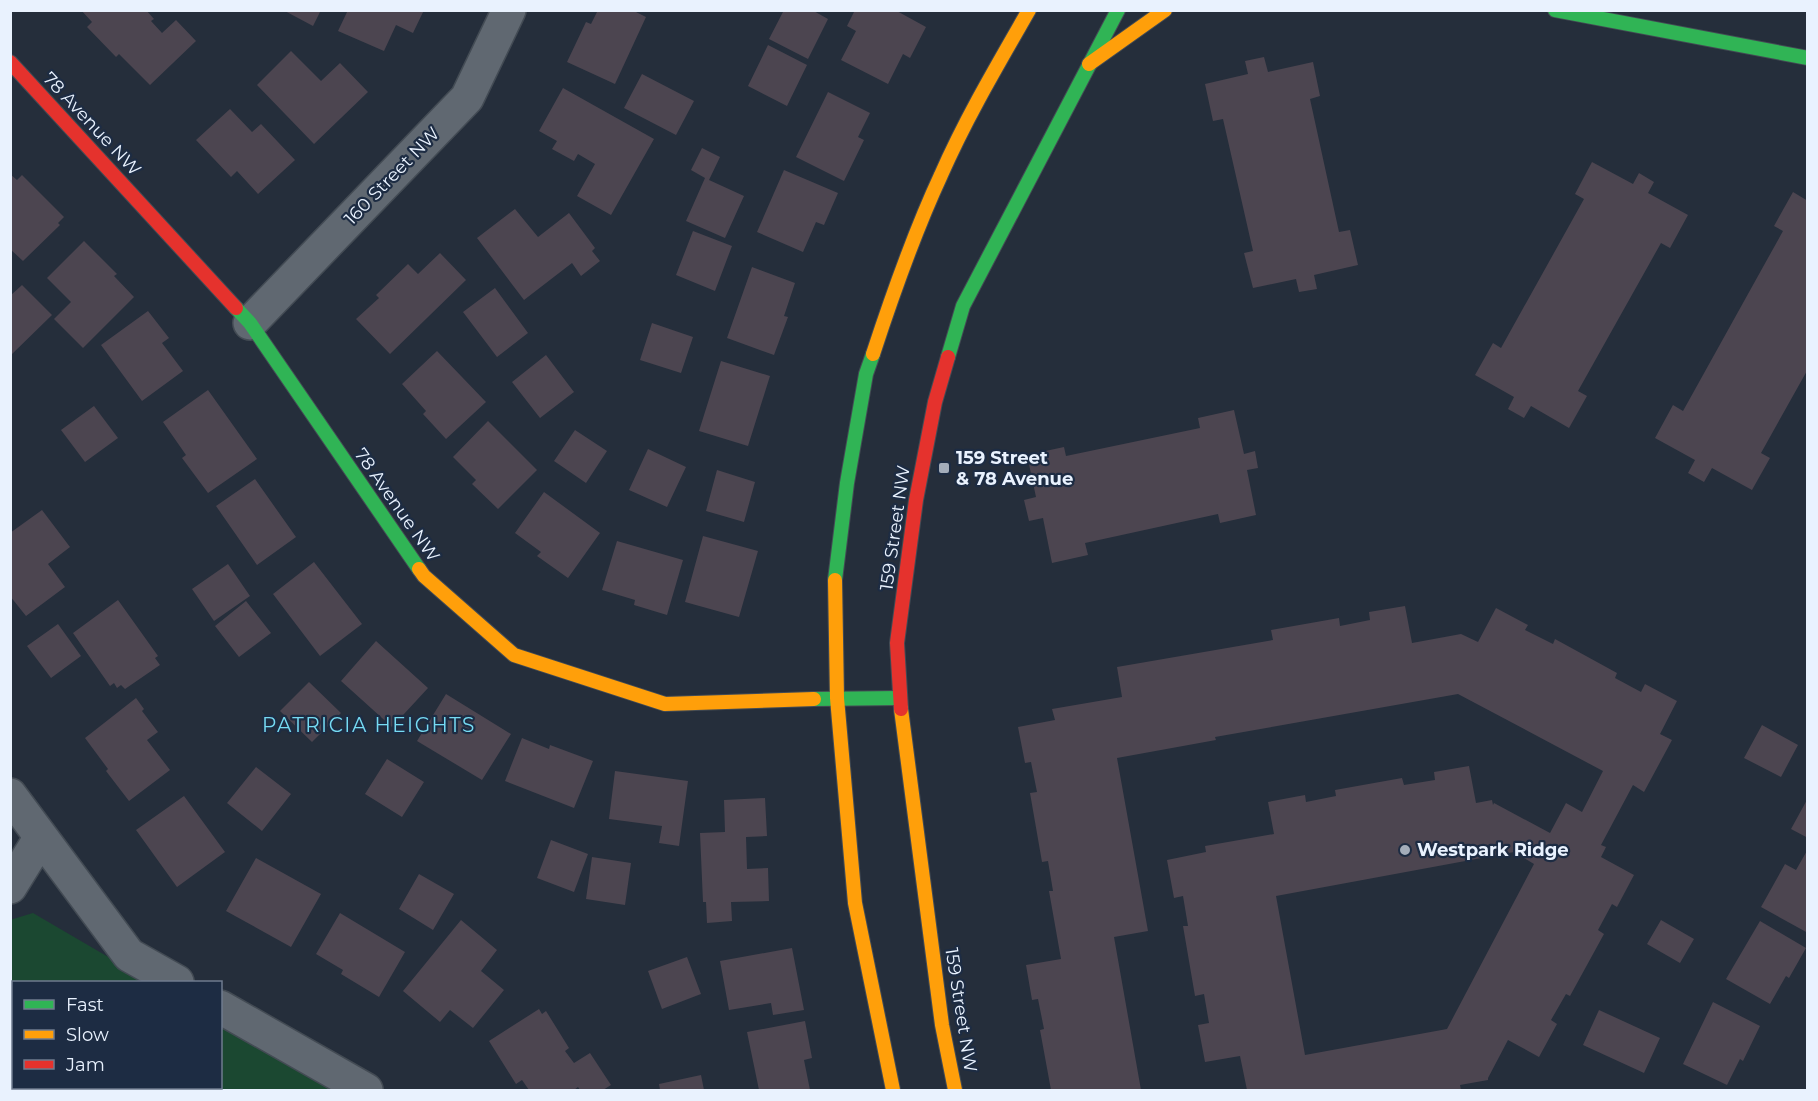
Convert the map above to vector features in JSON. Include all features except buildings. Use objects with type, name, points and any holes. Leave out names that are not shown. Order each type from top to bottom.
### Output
[{"type":"main road","points":[[894,1090],[855,903],[837,698],[834,590],[847,483],[866,374],[899,275],[941,174],[1029,10]]},
{"type":"main road","name":"159 Street NW","points":[[955,1090],[942,1025],[900,698],[897,643],[916,500],[935,402],[963,306],[1118,10]]},
{"type":"main road","points":[[1089,64],[1165,10]]},
{"type":"main road","points":[[1555,10],[1808,58]]},
{"type":"main road","points":[[1729,30],[1808,52]]},
{"type":"main road","name":"78 Avenue NW","points":[[10,62],[250,323],[424,576],[514,656],[665,704],[900,698]]},
{"type":"street","name":"160 Street NW","points":[[250,323],[467,98],[509,10]]},
{"type":"street","points":[[10,795],[129,955],[175,981]]},
{"type":"street","points":[[10,887],[41,837]]},
{"type":"street","points":[[222,1008],[366,1090]]},
{"type":"green space","points":[[33,913],[149,981],[12,981],[12,1055],[10,1054],[10,920]]},
{"type":"green space","points":[[222,1025],[334,1090],[75,1089],[222,1089]]},
{"type":"traffic: fast","points":[[948,357],[963,306],[1118,10]]},
{"type":"traffic: fast","points":[[1555,10],[1808,58]]},
{"type":"traffic: fast","points":[[236,308],[250,323],[419,569]]},
{"type":"traffic: fast","points":[[835,580],[847,483],[866,374],[873,354]]},
{"type":"traffic: fast","points":[[814,699],[900,698]]},
{"type":"traffic: slow","points":[[873,354],[904,263],[941,175],[972,112],[1029,10]]},
{"type":"traffic: slow","points":[[1089,64],[1165,10]]},
{"type":"traffic: slow","points":[[419,569],[424,576],[514,655],[665,704],[814,699]]},
{"type":"traffic: slow","points":[[835,580],[837,698],[855,903],[893,1090]]},
{"type":"traffic: slow","points":[[901,709],[942,1025],[955,1090]]},
{"type":"traffic: jam","points":[[10,62],[236,308]]},
{"type":"traffic: jam","points":[[901,709],[897,643],[916,500],[935,402],[948,357]]},
{"type":"place","name":"159 Street & 78 Avenue","points":[[944,468]]},
{"type":"place","name":"Westpark Ridge","points":[[1405,850]]},
{"type":"district","name":"PATRICIA HEIGHTS","points":[[369,725]]}]
